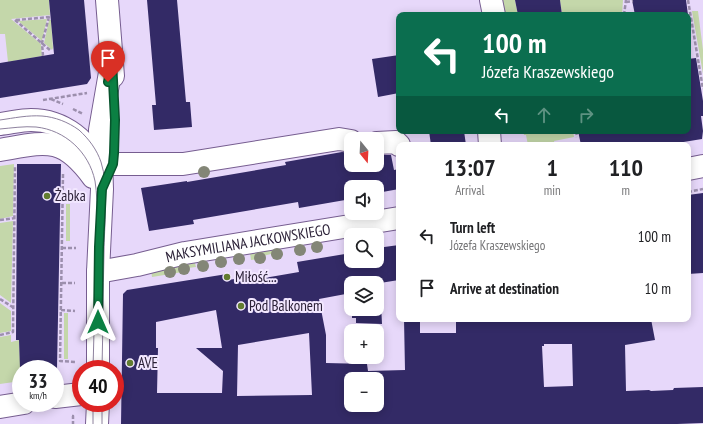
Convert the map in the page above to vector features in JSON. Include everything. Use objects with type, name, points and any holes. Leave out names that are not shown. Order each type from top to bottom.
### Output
[{"type":"street","points":[[102,189],[113,164],[115,120],[110,71],[107,0]]},
{"type":"street","points":[[491,0],[493,12]]},
{"type":"street","points":[[98,360],[98,272],[102,189],[100,130],[110,71]]},
{"type":"street","points":[[0,124],[31,120],[60,126],[73,133],[90,151],[97,167],[102,189]]},
{"type":"street","points":[[113,164],[183,164],[339,138],[344,139]]},
{"type":"street","points":[[384,143],[396,142]]},
{"type":"street","points":[[8,156],[37,143],[46,143],[57,146],[64,149],[80,161],[102,189]]},
{"type":"street","points":[[691,168],[703,166]]},
{"type":"street","name":"MAKSYMILIANA JACKOWSKIEGO","points":[[98,272],[137,265],[186,253],[396,218]]},
{"type":"street","points":[[0,407],[12,405]]},
{"type":"street","points":[[97,424],[98,412]]},
{"type":"path","points":[[688,0],[689,12]]},
{"type":"path","points":[[624,12],[626,1],[633,1]]},
{"type":"path","points":[[43,56],[42,43],[49,17],[15,20],[42,43],[51,51]]},
{"type":"path","points":[[691,26],[703,89]]},
{"type":"path","points":[[38,101],[92,92],[100,89],[110,71]]},
{"type":"path","points":[[0,335],[14,332],[15,218],[8,156]]},
{"type":"path","points":[[64,168],[60,361],[72,362]]},
{"type":"path","points":[[691,191],[703,189]]},
{"type":"path","points":[[63,197],[77,197]]},
{"type":"path","points":[[0,220],[15,218]]},
{"type":"path","points":[[62,248],[76,248]]},
{"type":"path","points":[[61,283],[75,282]]},
{"type":"path","points":[[0,299],[14,308]]},
{"type":"path","points":[[61,310],[75,311]]},
{"type":"path","points":[[64,408],[73,416],[74,424]]},
{"type":"green space","points":[[0,0],[49,0],[50,15],[11,19],[41,44],[42,56],[8,62],[5,34],[0,34]]},
{"type":"green space","points":[[491,0],[515,0],[517,12],[493,12]]},
{"type":"green space","points":[[560,0],[623,0],[622,12],[562,12]]},
{"type":"green space","points":[[692,11],[698,11],[703,50],[703,74]]},
{"type":"green space","points":[[47,19],[42,41],[18,21]]},
{"type":"green space","points":[[49,20],[51,20],[52,50],[44,43]]},
{"type":"green space","points":[[574,134],[574,137],[554,142],[527,142],[526,135],[524,135]]},
{"type":"green space","points":[[14,164],[13,216],[0,219],[0,166]]},
{"type":"green space","points":[[66,204],[70,204],[70,241],[66,241]]},
{"type":"green space","points":[[13,221],[11,303],[0,295],[0,223]]},
{"type":"green space","points":[[279,248],[283,255],[272,257],[271,254],[263,256],[263,258],[251,260],[250,253]]},
{"type":"green space","points":[[195,263],[196,267],[188,268],[189,271],[152,277],[151,270]]},
{"type":"green space","points":[[0,303],[11,311],[11,331],[0,333]]},
{"type":"green space","points":[[64,313],[68,313],[68,359],[64,359]]},
{"type":"green space","points":[[11,335],[11,342],[19,340],[20,360],[12,360],[12,382],[0,384],[0,337]]},
{"type":"building","points":[[49,0],[84,0],[91,78],[87,84],[0,98],[0,63],[54,54]]},
{"type":"building","points":[[147,0],[177,0],[186,102],[190,102],[192,127],[154,130],[152,105],[156,105]]},
{"type":"building","points":[[515,0],[560,0],[562,12],[517,12]]},
{"type":"building","points":[[632,0],[686,0],[688,12],[634,12]]},
{"type":"building","points":[[396,55],[396,94],[378,97],[372,59]]},
{"type":"building","points":[[696,58],[703,101],[703,116],[701,116],[703,131],[702,139],[684,142],[580,142],[579,134],[691,134],[691,59]]},
{"type":"building","points":[[429,134],[464,134],[466,142],[431,142]]},
{"type":"building","points":[[342,152],[344,152],[344,172],[384,172],[384,155],[391,155],[394,170],[396,170],[396,190],[384,192],[384,180],[344,180],[344,200],[299,208],[298,202],[193,220],[194,224],[149,231],[141,188],[187,182],[286,165],[285,162]]},
{"type":"building","points":[[17,164],[61,164],[57,360],[20,360],[19,340],[16,340]]},
{"type":"building","points":[[703,193],[703,273],[691,274],[691,195]]},
{"type":"building","points":[[396,245],[396,280],[384,282],[384,276],[344,276],[344,294],[319,299],[326,335],[326,363],[367,364],[368,371],[405,370],[404,322],[420,322],[420,333],[456,333],[456,322],[652,322],[655,340],[625,345],[626,391],[673,390],[674,388],[703,387],[703,423],[121,424],[121,412],[124,412],[124,360],[122,360],[123,294],[127,290],[227,274],[228,280],[241,278],[241,282],[299,272],[297,262],[344,254],[344,268],[384,268],[384,247]],"holes":[[[216,310],[222,348],[196,348],[223,371],[222,393],[157,393],[158,348],[156,348],[156,322]],[[309,333],[312,395],[237,396],[238,345]],[[544,344],[572,344],[573,386],[544,387],[542,346],[544,346]]]},
{"type":"building","points":[[352,316],[382,316],[382,324],[356,323],[356,318],[352,318]]},
{"type":"tram line","points":[[0,120],[37,116],[52,117],[66,122],[83,133],[97,153],[101,162],[105,182],[106,207],[102,360]]},
{"type":"tram line","points":[[0,129],[36,127],[57,133],[74,144],[81,152],[92,170],[95,181],[97,210],[93,360]]},
{"type":"tram line","points":[[93,412],[93,424]]},
{"type":"tram line","points":[[102,412],[102,424]]},
{"type":"place","name":"Żabka","points":[[47,196]]},
{"type":"place","name":"Miłość...","points":[[227,277]]},
{"type":"place","name":"Pod Balkonem","points":[[241,306]]},
{"type":"place","name":"AVE","points":[[130,363]]},
{"type":"route","points":[[98,322],[99,247],[102,189],[113,164],[114,153],[115,120],[112,61],[108,82]]}]
